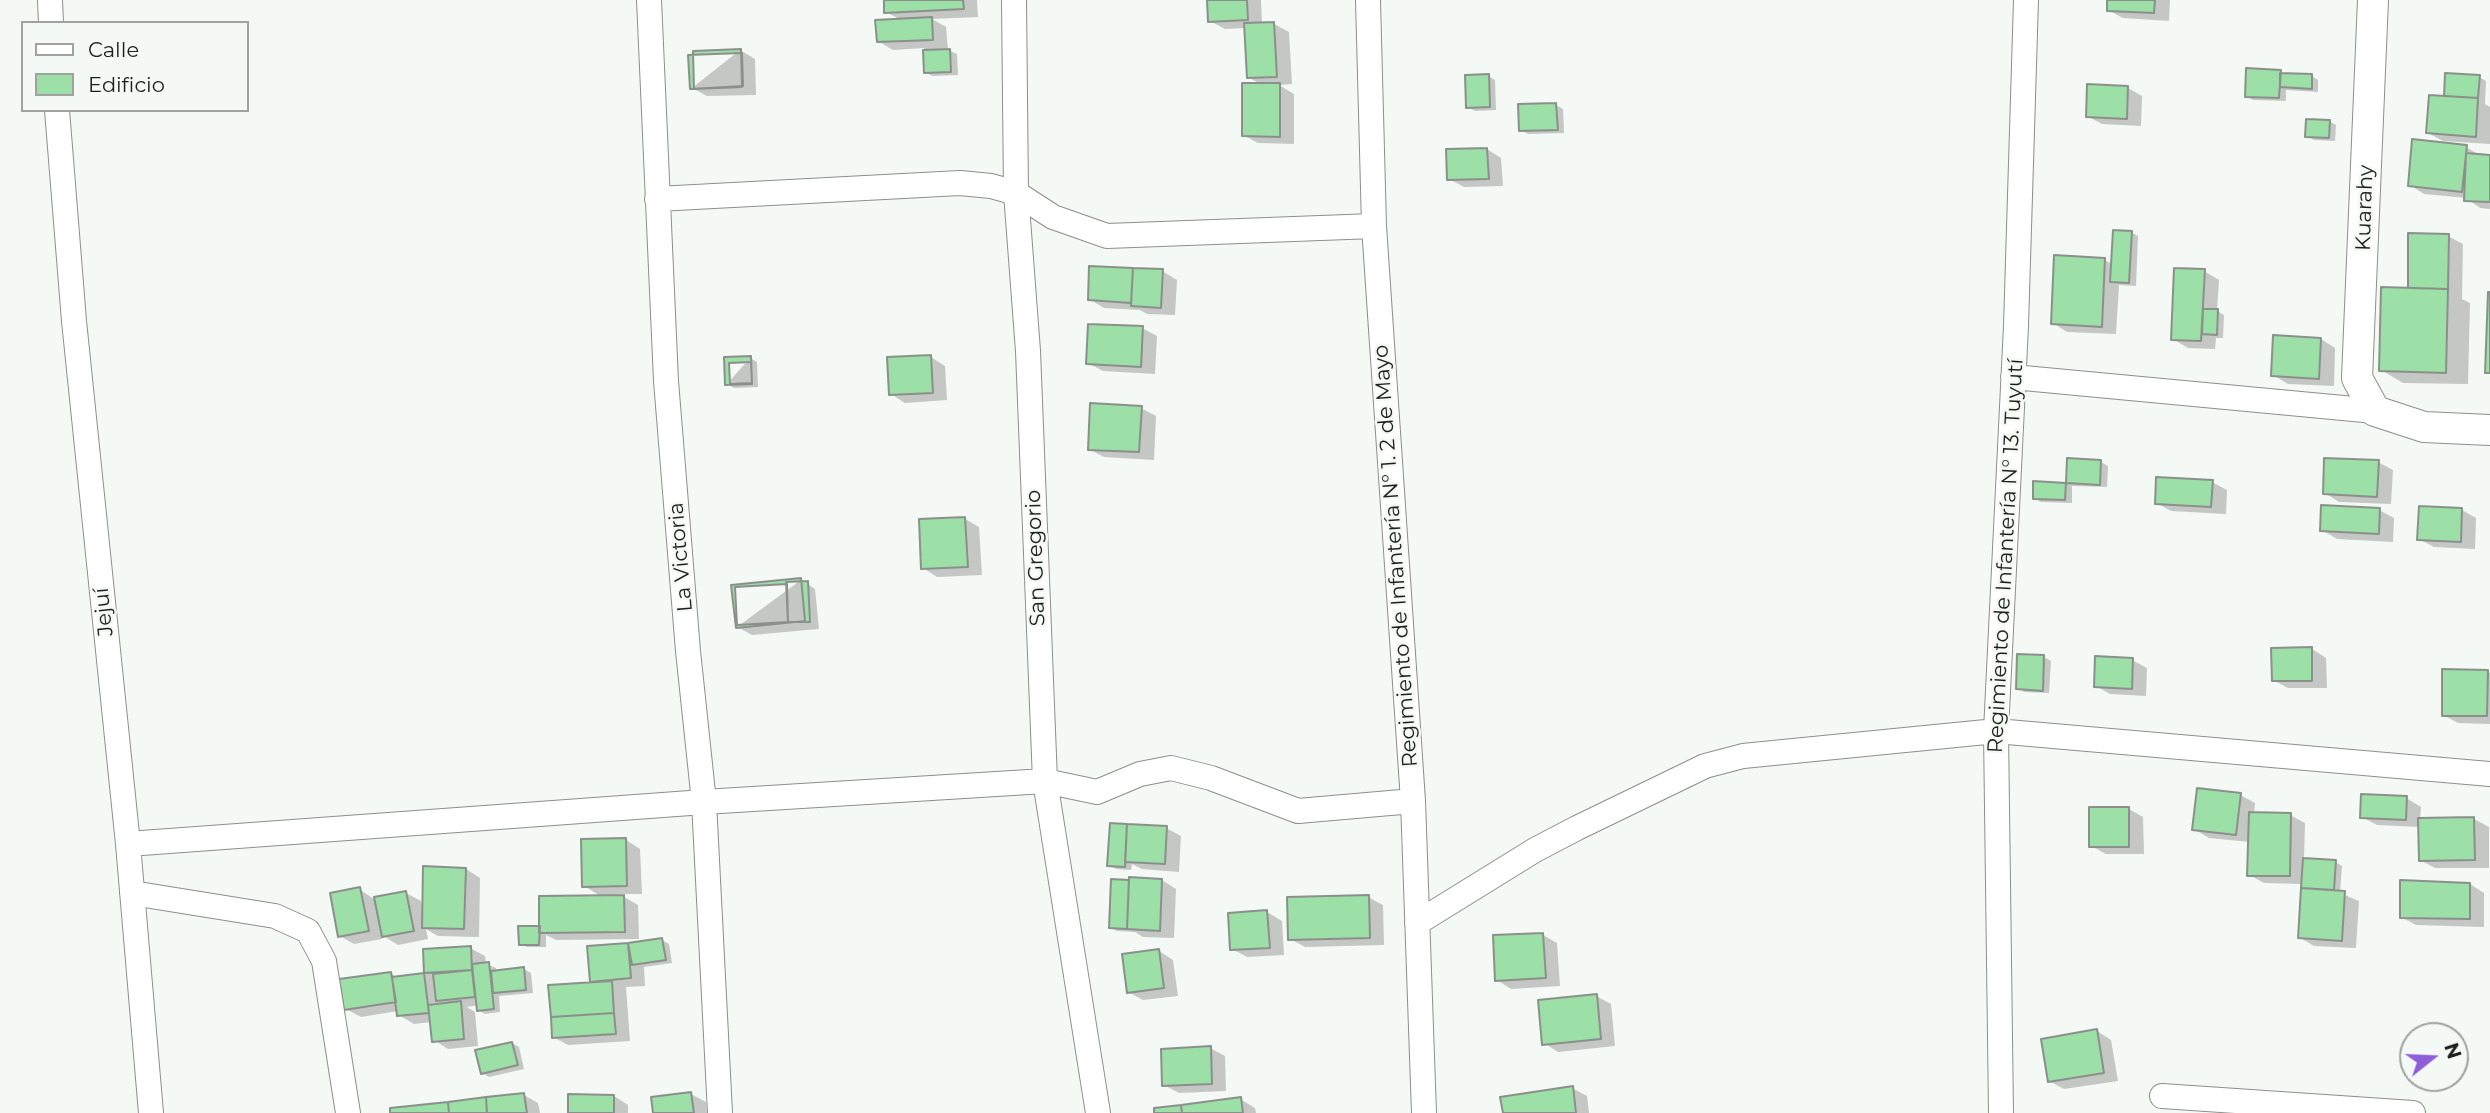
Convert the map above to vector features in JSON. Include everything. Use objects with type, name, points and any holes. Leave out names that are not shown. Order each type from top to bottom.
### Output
[{"type":"street","points":[[50,0],[51,21]]},
{"type":"street","name":"La Victoria","points":[[649,0],[666,381],[704,802],[720,1113]]},
{"type":"street","name":"San Gregorio","points":[[1014,0],[1016,193],[1029,365],[1045,781],[1098,1113]]},
{"type":"street","name":"Regimiento de Infantería N° 1. 2 de Mayo","points":[[1368,0],[1374,226],[1413,801],[1424,1113]]},
{"type":"street","name":"Regimiento de Infantería N° 13. Tuyutí","points":[[2001,1113],[1996,731],[2013,377],[2026,0]]},
{"type":"street","name":"Kuarahy","points":[[2374,0],[2357,378],[2375,411]]},
{"type":"street","name":"Jejuí","points":[[57,112],[74,321],[128,844],[151,1113]]},
{"type":"street","points":[[657,199],[960,183],[990,186],[1016,193],[1053,217],[1107,236],[1374,226]]},
{"type":"street","points":[[2013,377],[2375,411],[2424,427],[2490,430]]},
{"type":"street","points":[[1417,923],[1535,850],[1705,766],[1743,756],[1996,731],[2490,774]]},
{"type":"street","points":[[128,844],[704,802],[1045,781],[1097,792],[1140,774],[1171,768],[1211,778],[1298,811],[1413,801]]},
{"type":"street","points":[[132,893],[275,916],[308,931],[324,961],[348,1113]]},
{"type":"street","points":[[2162,1096],[2413,1113]]},
{"type":"building","points":[[884,0],[963,0],[964,9],[884,13]]},
{"type":"building","points":[[1207,0],[1247,0],[1248,20],[1208,22]]},
{"type":"building","points":[[2107,0],[2155,0],[2154,13],[2107,11]]},
{"type":"building","points":[[932,17],[933,40],[877,42],[875,20]]},
{"type":"building","points":[[1274,22],[1277,77],[1247,78],[1244,23]]},
{"type":"building","points":[[741,49],[742,87],[694,89],[693,51]]},
{"type":"building","points":[[950,49],[951,72],[924,73],[923,50]]},
{"type":"building","points":[[742,53],[743,86],[690,89],[688,55]]},
{"type":"building","points":[[2246,68],[2281,70],[2279,98],[2245,97]]},
{"type":"building","points":[[2280,73],[2312,74],[2312,89],[2280,87]]},
{"type":"building","points":[[2445,73],[2480,75],[2478,98],[2444,96]]},
{"type":"building","points":[[1489,74],[1490,107],[1466,108],[1465,75]]},
{"type":"building","points":[[1242,83],[1280,83],[1280,137],[1242,136]]},
{"type":"building","points":[[2087,84],[2128,86],[2127,119],[2086,117]]},
{"type":"building","points":[[2429,95],[2478,98],[2476,137],[2426,133]]},
{"type":"building","points":[[1556,103],[1558,130],[1519,131],[1518,104]]},
{"type":"building","points":[[2306,119],[2330,120],[2329,138],[2305,137]]},
{"type":"building","points":[[2412,139],[2467,145],[2462,192],[2408,186]]},
{"type":"building","points":[[1487,148],[1489,179],[1447,180],[1446,149]]},
{"type":"building","points":[[2466,153],[2490,155],[2490,202],[2464,201]]},
{"type":"building","points":[[2113,230],[2132,231],[2129,283],[2110,282]]},
{"type":"building","points":[[2408,233],[2449,234],[2448,289],[2408,288]]},
{"type":"building","points":[[2054,255],[2105,258],[2102,327],[2051,324]]},
{"type":"building","points":[[1089,266],[1133,268],[1131,303],[1088,300]]},
{"type":"building","points":[[1133,268],[1163,269],[1161,308],[1131,306]]},
{"type":"building","points":[[2174,268],[2205,269],[2201,341],[2171,340]]},
{"type":"building","points":[[2381,287],[2448,289],[2446,373],[2379,371]]},
{"type":"building","points":[[2488,292],[2490,373],[2485,373]]},
{"type":"building","points":[[2203,309],[2218,309],[2217,335],[2202,334]]},
{"type":"building","points":[[1088,324],[1143,326],[1141,367],[1086,364]]},
{"type":"building","points":[[2273,335],[2321,338],[2319,379],[2271,376]]},
{"type":"building","points":[[931,355],[933,393],[889,395],[887,357]]},
{"type":"building","points":[[751,356],[752,384],[725,385],[724,357]]},
{"type":"building","points":[[751,362],[752,383],[730,384],[729,363]]},
{"type":"building","points":[[1090,403],[1142,406],[1139,452],[1088,450]]},
{"type":"building","points":[[2067,458],[2101,460],[2100,485],[2066,483]]},
{"type":"building","points":[[2324,458],[2379,460],[2377,497],[2323,494]]},
{"type":"building","points":[[2156,477],[2213,480],[2211,507],[2155,504]]},
{"type":"building","points":[[2033,481],[2066,483],[2065,500],[2033,499]]},
{"type":"building","points":[[2321,505],[2380,508],[2379,534],[2320,531]]},
{"type":"building","points":[[2419,506],[2462,508],[2461,542],[2417,540]]},
{"type":"building","points":[[965,517],[968,567],[921,569],[919,519]]},
{"type":"building","points":[[801,578],[805,621],[736,628],[731,585]]},
{"type":"building","points":[[808,581],[810,622],[788,622],[786,582]]},
{"type":"building","points":[[787,584],[788,622],[737,625],[735,587]]},
{"type":"building","points":[[2312,647],[2312,681],[2272,681],[2271,648]]},
{"type":"building","points":[[2017,654],[2044,655],[2043,691],[2016,689]]},
{"type":"building","points":[[2095,656],[2133,658],[2132,689],[2094,687]]},
{"type":"building","points":[[2442,669],[2488,670],[2487,716],[2442,716]]},
{"type":"building","points":[[2197,788],[2241,793],[2236,835],[2192,830]]},
{"type":"building","points":[[2361,794],[2407,796],[2406,820],[2360,818]]},
{"type":"building","points":[[2089,807],[2129,807],[2129,847],[2089,847]]},
{"type":"building","points":[[2249,812],[2291,813],[2290,876],[2247,876]]},
{"type":"building","points":[[2474,817],[2475,860],[2419,861],[2418,818]]},
{"type":"building","points":[[1110,823],[1127,824],[1125,867],[1107,866]]},
{"type":"building","points":[[1127,824],[1167,826],[1165,864],[1125,862]]},
{"type":"building","points":[[626,838],[627,886],[582,887],[581,839]]},
{"type":"building","points":[[2303,858],[2336,860],[2334,890],[2301,888]]},
{"type":"building","points":[[423,866],[466,868],[464,929],[422,928]]},
{"type":"building","points":[[1129,877],[1162,879],[1160,931],[1127,929]]},
{"type":"building","points":[[1111,879],[1129,880],[1127,929],[1109,928]]},
{"type":"building","points":[[2400,880],[2470,883],[2470,919],[2400,918]]},
{"type":"building","points":[[360,887],[369,931],[338,937],[330,893]]},
{"type":"building","points":[[2301,888],[2345,891],[2342,941],[2298,938]]},
{"type":"building","points":[[406,891],[414,931],[382,937],[374,897]]},
{"type":"building","points":[[624,895],[625,932],[539,933],[539,896]]},
{"type":"building","points":[[1369,895],[1370,938],[1288,940],[1287,897]]},
{"type":"building","points":[[1267,910],[1270,948],[1230,950],[1228,913]]},
{"type":"building","points":[[518,926],[540,926],[539,945],[519,945]]},
{"type":"building","points":[[1543,933],[1546,978],[1495,981],[1493,935]]},
{"type":"building","points":[[662,938],[666,960],[632,965],[628,943]]},
{"type":"building","points":[[628,943],[631,978],[590,982],[587,946]]},
{"type":"building","points":[[471,946],[472,970],[424,973],[423,949]]},
{"type":"building","points":[[1159,949],[1164,988],[1127,993],[1122,954]]},
{"type":"building","points":[[489,962],[494,1009],[477,1011],[472,964]]},
{"type":"building","points":[[524,967],[526,990],[493,993],[491,971]]},
{"type":"building","points":[[472,970],[475,997],[436,1001],[433,974]]},
{"type":"building","points":[[391,972],[396,1002],[344,1010],[339,979]]},
{"type":"building","points":[[424,973],[429,1013],[397,1016],[392,977]]},
{"type":"building","points":[[612,981],[614,1013],[551,1017],[548,985]]},
{"type":"building","points":[[1597,994],[1601,1039],[1542,1045],[1538,1000]]},
{"type":"building","points":[[461,1001],[464,1039],[432,1042],[428,1005]]},
{"type":"building","points":[[614,1013],[616,1034],[552,1038],[551,1017]]},
{"type":"building","points":[[2097,1029],[2104,1073],[2048,1082],[2041,1039]]},
{"type":"building","points":[[512,1042],[518,1065],[481,1074],[475,1050]]},
{"type":"building","points":[[1211,1046],[1212,1084],[1162,1086],[1161,1049]]},
{"type":"building","points":[[1573,1086],[1576,1113],[1503,1113],[1500,1097]]},
{"type":"building","points":[[691,1092],[694,1113],[653,1113],[651,1097]]},
{"type":"building","points":[[524,1093],[527,1113],[487,1113],[486,1097]]},
{"type":"building","points":[[568,1094],[614,1095],[614,1113],[568,1113]]},
{"type":"building","points":[[486,1097],[487,1113],[449,1113],[448,1102]]},
{"type":"building","points":[[1241,1097],[1243,1113],[1182,1113],[1181,1105]]},
{"type":"building","points":[[448,1102],[449,1113],[390,1113],[390,1108]]},
{"type":"building","points":[[1181,1105],[1182,1113],[1154,1113],[1154,1108]]}]
